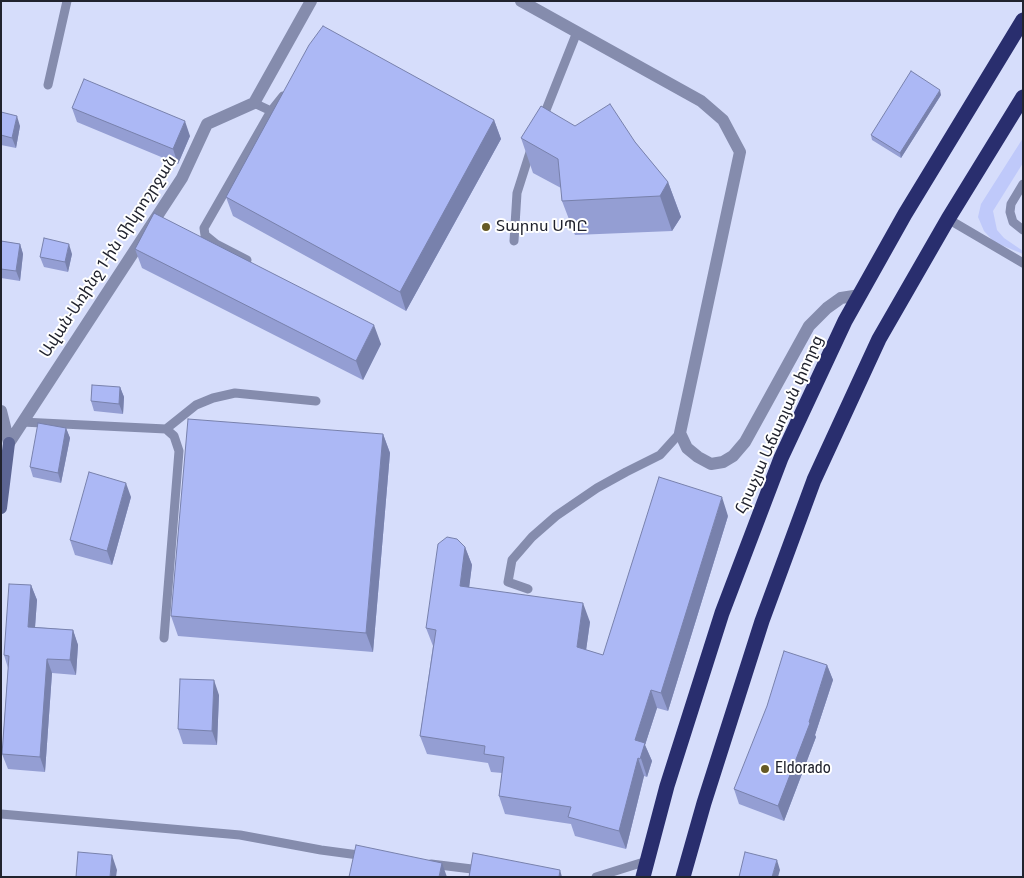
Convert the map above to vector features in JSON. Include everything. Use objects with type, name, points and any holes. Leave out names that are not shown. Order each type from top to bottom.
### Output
[{"type":"highway","name":"Հրաչյա Աճառյան փողոց","points":[[643,877],[667,786],[719,623],[780,458],[845,321],[905,214],[1023,20]]},
{"type":"highway","points":[[684,877],[704,803],[760,630],[814,480],[880,339],[948,219],[1023,97]]},
{"type":"street","points":[[254,103],[310,1]]},
{"type":"street","points":[[521,1],[701,101],[723,120],[740,152],[680,433],[687,448],[711,464],[722,462],[733,456],[745,442],[810,326],[827,308],[841,298],[860,295]]},
{"type":"street","name":"Ավան-Առինջ 1-ին միկրոշրջան","points":[[8,443],[182,178],[207,124],[254,103]]},
{"type":"street","points":[[1,411],[8,443],[1,508]]},
{"type":"lane","points":[[48,85],[67,1]]},
{"type":"lane","points":[[514,241],[517,193],[538,132],[577,32]]},
{"type":"lane","points":[[247,260],[216,244],[205,235],[204,228],[271,112],[288,89]]},
{"type":"lane","points":[[254,103],[271,112]]},
{"type":"lane","points":[[1023,184],[1011,204],[1010,212],[1013,222],[1023,230]]},
{"type":"lane","points":[[948,219],[1023,263]]},
{"type":"lane","points":[[166,429],[196,405],[213,398],[234,393],[316,401]]},
{"type":"lane","points":[[22,422],[166,429],[174,436],[179,451],[164,638]]},
{"type":"lane","points":[[528,589],[508,582],[512,560],[532,537],[556,516],[597,488],[660,455],[680,433]]},
{"type":"lane","points":[[1,814],[240,835],[321,850],[378,857]]},
{"type":"lane","points":[[596,877],[647,861]]},
{"type":"lane","points":[[417,862],[494,872]]},
{"type":"shaded area","points":[[1023,138],[1023,163],[993,211],[997,230],[1004,238],[1023,251],[1023,254],[994,242],[984,231],[978,217],[981,204]]},
{"type":"building","points":[[323,26],[494,120],[400,292],[226,197],[309,45]]},
{"type":"building","points":[[911,71],[940,90],[900,153],[871,135]]},
{"type":"building","points":[[84,79],[185,121],[173,149],[72,108]]},
{"type":"building","points":[[610,104],[635,142],[668,182],[660,196],[562,201],[558,159],[521,138],[541,106],[575,126]]},
{"type":"building","points":[[1,112],[17,116],[12,138],[1,135]]},
{"type":"building","points":[[154,213],[374,325],[356,361],[135,249]]},
{"type":"building","points":[[44,238],[69,244],[65,262],[40,257]]},
{"type":"building","points":[[1,241],[20,244],[16,271],[1,269]]},
{"type":"building","points":[[92,385],[120,387],[119,404],[91,401]]},
{"type":"building","points":[[188,419],[383,434],[366,633],[171,616]]},
{"type":"building","points":[[38,423],[66,428],[58,473],[30,467]]},
{"type":"building","points":[[89,472],[126,483],[107,551],[70,540]]},
{"type":"building","points":[[659,477],[722,497],[661,693],[651,690],[635,740],[645,743],[640,759],[638,758],[619,831],[568,817],[571,807],[499,796],[504,757],[484,754],[485,746],[420,736],[436,630],[426,628],[438,544],[447,537],[457,539],[465,547],[460,586],[583,603],[577,647],[603,655]]},
{"type":"building","points":[[9,584],[31,585],[28,627],[73,630],[70,660],[47,659],[40,757],[2,754],[9,656],[4,655]]},
{"type":"building","points":[[784,651],[827,665],[810,723],[778,806],[734,789],[767,706]]},
{"type":"building","points":[[180,679],[214,680],[212,731],[178,729]]},
{"type":"building","points":[[356,845],[442,863],[439,877],[349,877]]},
{"type":"building","points":[[78,852],[112,855],[110,877],[76,877]]},
{"type":"building","points":[[745,852],[777,860],[772,877],[739,877]]},
{"type":"building","points":[[473,853],[560,870],[559,877],[469,877]]},
{"type":"place","name":"Տարոս ՍՊԸ","points":[[486,227]]},
{"type":"place","name":"Eldorado","points":[[765,769]]}]
